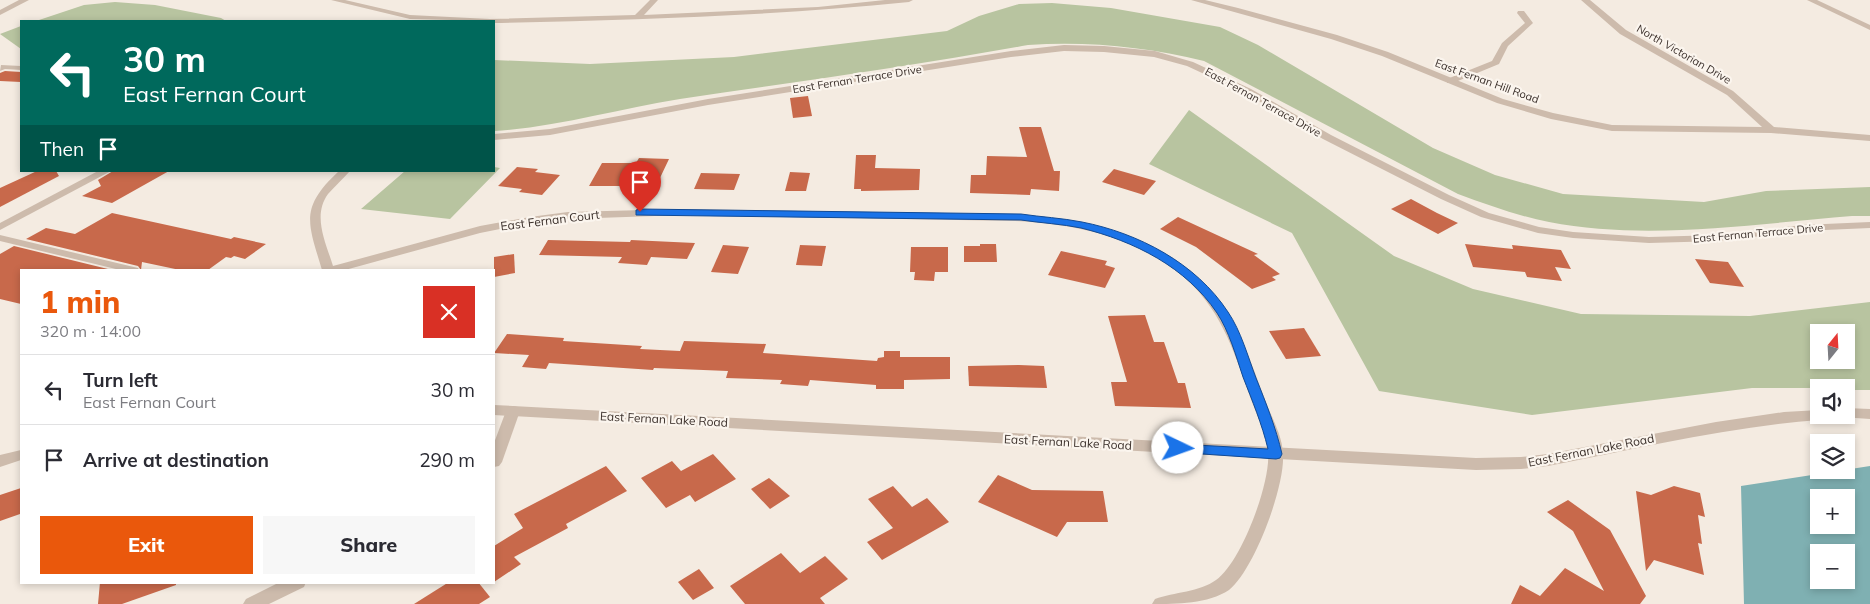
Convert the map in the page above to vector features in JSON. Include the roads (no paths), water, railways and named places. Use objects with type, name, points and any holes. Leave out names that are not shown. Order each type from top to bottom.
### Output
[{"type":"street","points":[[0,13],[25,0]]},
{"type":"street","points":[[336,0],[410,17],[470,20]]},
{"type":"street","points":[[637,18],[654,0]]},
{"type":"street","points":[[495,21],[637,18],[818,10],[909,0]]},
{"type":"street","name":"East Fernan Hill Road","points":[[1195,0],[1334,37],[1385,54],[1500,101],[1551,116],[1612,128],[1771,130],[1870,138]]},
{"type":"street","name":"North Victorian Drive","points":[[1585,0],[1622,32],[1730,93],[1771,130]]},
{"type":"street","points":[[1811,0],[1870,28]]},
{"type":"street","name":"East Fernan Terrace Drive","points":[[495,137],[550,132],[708,102],[1019,52],[1064,48],[1104,49],[1155,54],[1190,64],[1240,87],[1327,137],[1445,197],[1485,215],[1538,230],[1573,235],[1649,240],[1719,238],[1802,228],[1870,225]]},
{"type":"street","points":[[328,269],[314,213],[320,197],[329,185],[344,172]]},
{"type":"street","name":"East Fernan Court","points":[[336,269],[477,230],[529,220],[595,214],[668,212],[1012,217],[1082,225],[1117,235],[1153,251],[1179,268],[1202,287],[1215,302],[1231,328],[1271,435],[1276,454]]},
{"type":"street","name":"East Fernan Lake Road","points":[[495,410],[1476,464],[1548,460],[1717,425],[1771,418],[1810,416]]},
{"type":"street","points":[[495,459],[513,411]]},
{"type":"street","points":[[1855,413],[1870,414]]},
{"type":"street","points":[[1161,604],[1203,593],[1223,585],[1241,564],[1265,507],[1274,475],[1276,454]]},
{"type":"street","points":[[0,461],[20,455]]},
{"type":"street","points":[[252,604],[294,584]]},
{"type":"lane","points":[[1450,81],[1496,62],[1498,51],[1524,30],[1529,23],[1521,13]]},
{"type":"lane","points":[[0,69],[4,67],[20,68]]},
{"type":"lane","points":[[0,228],[104,172]]},
{"type":"lane","points":[[0,238],[130,269]]},
{"type":"water","points":[[1870,466],[1870,604],[1744,604],[1741,486],[1810,475],[1810,479],[1855,479],[1855,468]]}]
